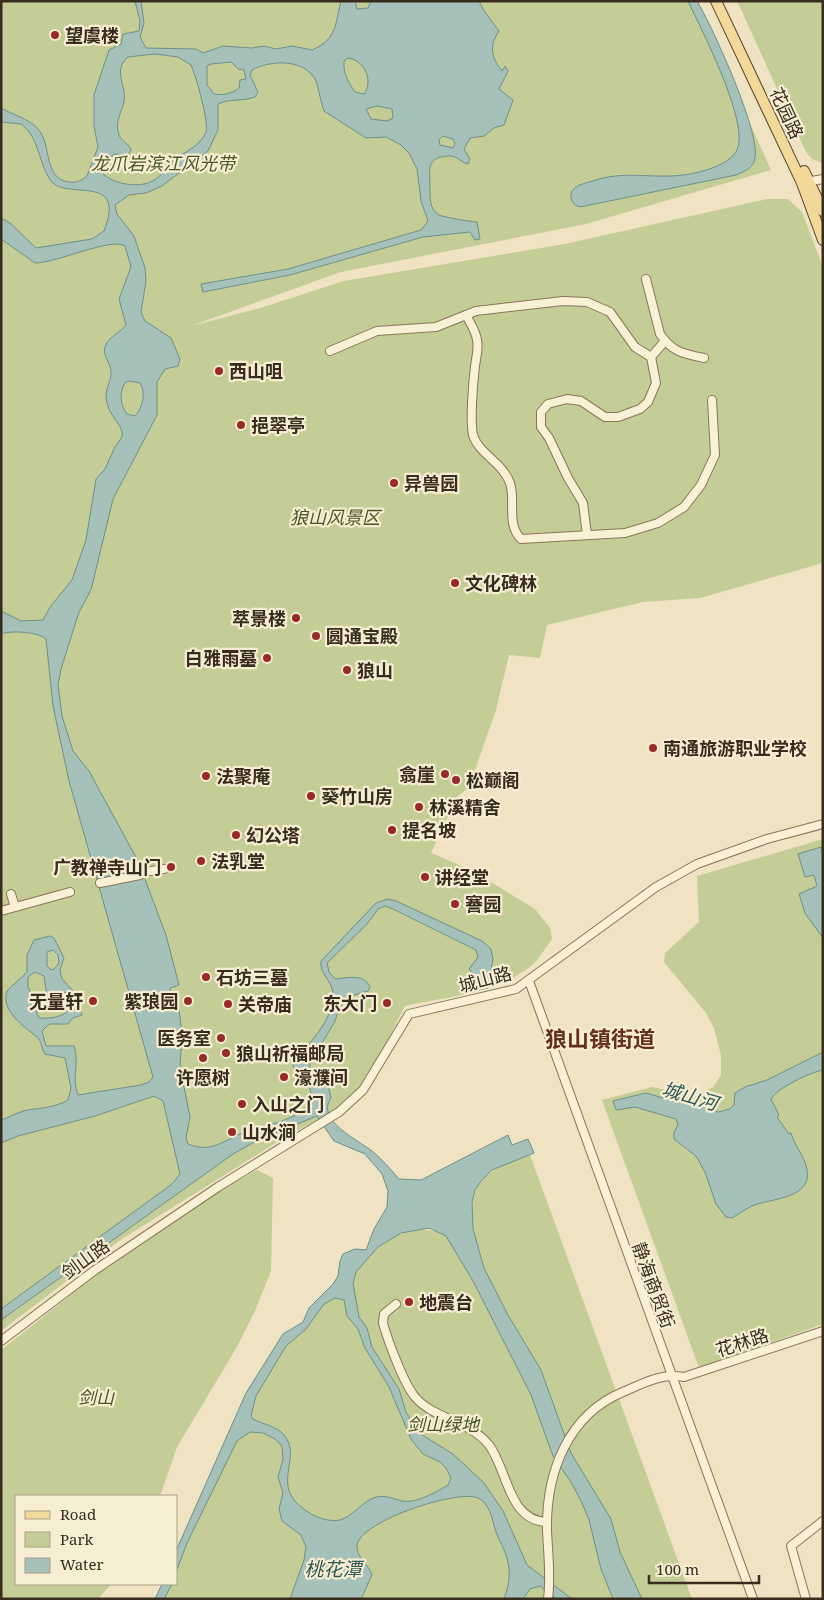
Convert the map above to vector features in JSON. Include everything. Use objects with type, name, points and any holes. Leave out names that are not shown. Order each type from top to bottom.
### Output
[{"type":"main road","name":"花园路","points":[[716,1],[805,182],[823,211]]},
{"type":"main road","name":"花园路","points":[[722,1],[805,182],[823,240]]},
{"type":"street","points":[[805,182],[823,179]]},
{"type":"street","points":[[646,278],[660,334],[665,341],[679,353],[704,358]]},
{"type":"street","points":[[330,350],[377,331],[436,327],[466,315],[499,307],[544,301],[587,302],[610,312],[635,347],[651,357],[656,383],[648,402],[640,409],[618,417],[605,417],[581,401],[567,399],[548,404],[541,412],[541,427],[552,443],[568,478],[583,503],[587,535]]},
{"type":"street","points":[[466,315],[478,341],[473,383],[473,434],[478,445],[497,462],[507,476],[512,490],[512,517],[517,535],[521,539],[616,534],[643,528],[673,514],[693,497],[707,475],[716,455],[712,400]]},
{"type":"street","points":[[651,357],[665,341]]},
{"type":"street","name":"城山路","points":[[190,1206],[339,1112],[363,1090],[409,1014],[516,989],[625,908],[656,887],[697,864],[767,839],[823,824]]},
{"type":"street","points":[[152,871],[164,869]]},
{"type":"street","points":[[100,883],[140,875]]},
{"type":"street","points":[[1,912],[70,892]]},
{"type":"street","points":[[11,894],[15,908]]},
{"type":"street","name":"静海商贸街","points":[[529,981],[752,1599]]},
{"type":"street","name":"剑山路","points":[[1,1341],[94,1270],[190,1206]]},
{"type":"street","points":[[396,1304],[384,1314],[383,1323],[415,1397],[429,1408],[476,1432],[494,1453],[518,1507],[532,1520],[548,1522]]},
{"type":"street","name":"花林路","points":[[548,1596],[550,1580],[548,1522],[550,1485],[557,1463],[568,1440],[580,1422],[604,1401],[661,1376],[684,1377],[823,1331]]},
{"type":"street","points":[[806,1599],[791,1546],[823,1520]]},
{"type":"green space","name":"狼山风景区","points":[[1,1],[695,1],[771,170],[586,224],[341,272],[191,326],[260,308],[344,281],[565,244],[767,199],[788,199],[802,212],[823,267],[823,563],[700,598],[643,602],[547,625],[540,658],[509,655],[496,710],[469,787],[456,798],[431,853],[471,870],[535,909],[550,928],[552,939],[539,957],[530,967],[502,983],[454,997],[405,1006],[376,1063],[368,1072],[359,1089],[343,1105],[277,1142],[122,1239],[1,1331]]},
{"type":"green space","points":[[737,1],[823,1],[823,163],[812,159],[806,152]]},
{"type":"green space","points":[[823,839],[823,1324],[699,1368],[602,1100],[652,1087],[696,1096],[713,1087],[721,1075],[721,1055],[714,1028],[706,1013],[664,962],[665,953],[699,922],[697,876]]},
{"type":"green space","name":"剑山绿地","points":[[530,1155],[692,1599],[155,1599],[162,1585],[178,1585],[178,1546],[246,1393],[283,1334],[303,1322],[309,1308],[333,1284],[338,1276],[343,1254],[377,1247],[397,1235],[412,1230],[429,1230],[446,1235],[471,1215],[476,1190],[488,1174]]},
{"type":"green space","name":"剑山","points":[[257,1170],[273,1178],[271,1271],[255,1311],[238,1345],[177,1447],[160,1495],[15,1495],[15,1585],[110,1585],[98,1599],[1,1599],[1,1350],[100,1272],[224,1188]]},
{"type":"water","name":"桃花潭","points":[[135,1],[141,1],[144,23],[140,37],[146,48],[196,49],[203,53],[223,46],[252,48],[264,46],[276,49],[292,46],[312,50],[320,46],[331,36],[336,24],[341,1],[355,1],[357,9],[368,8],[371,1],[479,1],[499,31],[493,47],[495,61],[502,71],[505,66],[508,71],[499,89],[513,100],[504,125],[494,128],[484,136],[470,138],[464,149],[470,159],[468,164],[447,156],[435,159],[430,166],[430,199],[433,210],[442,216],[477,222],[480,239],[475,240],[470,232],[423,237],[290,275],[203,292],[201,284],[288,269],[421,230],[428,221],[421,201],[417,169],[409,153],[401,145],[386,137],[366,138],[324,111],[316,81],[311,74],[304,68],[287,63],[268,64],[252,70],[250,75],[258,92],[255,97],[218,104],[218,130],[208,151],[162,186],[146,193],[129,195],[115,205],[117,214],[134,236],[145,268],[146,281],[141,312],[145,321],[171,338],[180,359],[178,366],[165,369],[157,382],[157,415],[113,499],[91,590],[79,612],[61,669],[58,685],[62,716],[73,751],[89,771],[138,861],[166,935],[179,985],[170,988],[175,1009],[179,1009],[182,1034],[180,1067],[190,1117],[186,1138],[188,1144],[196,1147],[217,1145],[245,1132],[292,1117],[309,1102],[311,1092],[306,1079],[298,1077],[293,1066],[324,1024],[332,1005],[333,994],[331,985],[322,970],[321,961],[376,903],[388,899],[396,901],[482,941],[491,949],[493,959],[488,988],[478,990],[480,981],[469,969],[478,957],[476,950],[393,909],[385,906],[378,909],[367,924],[327,963],[329,972],[335,979],[359,978],[364,980],[370,987],[368,991],[344,998],[334,1023],[310,1063],[310,1069],[317,1083],[328,1085],[331,1098],[328,1106],[329,1114],[333,1122],[376,1154],[399,1179],[421,1180],[508,1135],[512,1145],[528,1139],[534,1153],[492,1170],[475,1190],[472,1202],[473,1229],[484,1268],[508,1315],[541,1370],[571,1453],[611,1519],[620,1552],[642,1599],[613,1599],[601,1569],[589,1520],[571,1482],[553,1456],[531,1395],[473,1281],[446,1236],[429,1228],[401,1233],[378,1247],[356,1272],[353,1283],[359,1317],[367,1328],[372,1347],[399,1389],[406,1412],[419,1433],[453,1454],[484,1483],[503,1511],[527,1565],[572,1599],[556,1599],[540,1586],[530,1589],[523,1599],[504,1599],[509,1582],[508,1560],[487,1507],[480,1499],[470,1497],[454,1498],[413,1508],[375,1526],[362,1536],[357,1545],[358,1554],[372,1575],[361,1599],[290,1599],[304,1560],[306,1547],[301,1535],[282,1521],[279,1509],[283,1493],[278,1477],[283,1459],[282,1446],[275,1439],[263,1433],[250,1432],[237,1441],[187,1543],[178,1567],[178,1546],[246,1393],[283,1334],[303,1322],[309,1308],[333,1284],[338,1276],[343,1254],[355,1249],[366,1250],[374,1229],[387,1207],[388,1191],[382,1174],[365,1154],[334,1141],[317,1116],[258,1140],[233,1154],[1,1320],[1,1309],[172,1184],[180,1174],[163,1101],[154,1096],[95,1116],[18,1136],[1,1143],[1,1120],[25,1111],[49,1107],[68,1100],[71,1088],[65,1058],[45,1054],[39,1039],[15,1018],[7,1005],[7,991],[27,972],[27,955],[34,940],[50,936],[54,938],[64,958],[60,970],[62,979],[75,993],[82,1015],[73,1018],[68,1024],[49,1024],[42,1031],[46,1046],[74,1046],[76,1052],[75,1083],[78,1095],[141,1085],[149,1082],[153,1077],[69,781],[53,706],[46,639],[25,632],[1,634],[1,611],[21,621],[43,620],[50,607],[72,580],[86,540],[96,479],[105,469],[122,437],[121,430],[111,413],[106,397],[111,371],[105,355],[105,348],[108,341],[126,325],[119,299],[131,267],[125,246],[118,244],[96,247],[45,262],[35,263],[1,239],[1,218],[10,223],[36,248],[92,239],[104,231],[109,213],[108,201],[102,195],[92,191],[69,189],[51,181],[32,136],[21,124],[1,122],[1,108],[25,119],[38,129],[45,143],[51,168],[55,175],[69,182],[83,179],[87,176],[98,147],[94,126],[94,95],[109,50],[121,44],[123,34],[139,31],[140,21]],"holes":[[[155,54],[178,57],[191,65],[199,88],[206,119],[206,132],[200,141],[172,162],[156,179],[137,185],[122,183],[109,178],[104,175],[102,168],[114,154],[128,155],[131,150],[120,137],[117,126],[124,101],[120,73],[123,62],[128,57]],[[348,58],[359,62],[363,67],[368,77],[367,89],[364,94],[355,92],[350,85],[344,70],[344,61]],[[231,62],[238,69],[244,70],[246,79],[240,80],[239,88],[234,91],[214,94],[207,85],[207,66]],[[377,106],[392,109],[393,118],[387,121],[371,119],[366,109]],[[443,136],[453,139],[455,144],[453,148],[440,145],[439,140]],[[129,381],[140,383],[142,387],[143,400],[135,416],[127,414],[123,407],[121,394],[125,383]],[[53,950],[58,955],[59,963],[51,970],[47,966],[47,952]],[[35,972],[44,976],[47,997],[57,997],[64,992],[71,996],[72,1007],[57,1017],[39,1018],[36,1004],[28,987],[28,977]],[[335,1298],[344,1300],[347,1316],[358,1329],[365,1348],[389,1387],[411,1439],[423,1454],[440,1462],[446,1468],[451,1478],[448,1485],[426,1497],[413,1501],[376,1497],[340,1520],[327,1520],[315,1516],[296,1502],[290,1492],[288,1483],[289,1444],[281,1432],[253,1419],[251,1416],[256,1396],[286,1346],[306,1329],[324,1304]]]},
{"type":"water","points":[[688,1],[697,1],[735,82],[752,131],[755,150],[753,164],[736,175],[580,207],[576,205],[572,202],[571,193],[578,186],[615,176],[671,176],[697,172],[721,164],[733,156],[737,150],[739,137],[737,119],[731,98],[713,53]]},
{"type":"water","points":[[821,847],[823,856],[823,938],[805,913],[799,894],[817,886],[814,875],[805,877],[798,854]]},
{"type":"water","points":[[823,1052],[823,1070],[795,1081],[780,1090],[771,1099],[779,1115],[777,1117],[789,1134],[791,1133],[806,1164],[807,1179],[804,1186],[789,1196],[752,1206],[732,1218],[726,1217],[716,1204],[705,1172],[696,1156],[674,1139],[674,1132],[678,1125],[676,1119],[635,1107],[616,1110],[613,1101],[646,1093],[670,1100],[697,1102],[718,1112],[730,1109],[734,1105],[735,1093],[745,1087],[767,1080]]},
{"type":"water","points":[[162,1585],[171,1585],[164,1599],[155,1599]]},
{"type":"place","name":"望虞楼","points":[[55,35]]},
{"type":"place","name":"西山咀","points":[[219,371]]},
{"type":"place","name":"挹翠亭","points":[[241,425]]},
{"type":"place","name":"异兽园","points":[[394,483]]},
{"type":"place","name":"文化碑林","points":[[455,583]]},
{"type":"place","name":"萃景楼","points":[[296,618]]},
{"type":"place","name":"圆通宝殿","points":[[316,636]]},
{"type":"place","name":"白雅雨墓","points":[[267,658]]},
{"type":"place","name":"狼山","points":[[347,670]]},
{"type":"place","name":"南通旅游职业学校","points":[[653,748]]},
{"type":"place","name":"翕崖","points":[[445,774]]},
{"type":"place","name":"法聚庵","points":[[206,776]]},
{"type":"place","name":"松巅阁","points":[[456,780]]},
{"type":"place","name":"葵竹山房","points":[[311,796]]},
{"type":"place","name":"林溪精舍","points":[[419,807]]},
{"type":"place","name":"提名坡","points":[[392,830]]},
{"type":"place","name":"幻公塔","points":[[236,835]]},
{"type":"place","name":"法乳堂","points":[[201,861]]},
{"type":"place","name":"广教禅寺山门","points":[[171,867]]},
{"type":"place","name":"讲经堂","points":[[425,877]]},
{"type":"place","name":"謇园","points":[[455,904]]},
{"type":"place","name":"石坊三墓","points":[[206,977]]},
{"type":"place","name":"无量轩","points":[[93,1001]]},
{"type":"place","name":"紫琅园","points":[[188,1001]]},
{"type":"place","name":"东大门","points":[[387,1003]]},
{"type":"place","name":"关帝庙","points":[[228,1004]]},
{"type":"place","name":"医务室","points":[[221,1038]]},
{"type":"place","name":"狼山祈福邮局","points":[[226,1053]]},
{"type":"place","name":"许愿树","points":[[203,1058]]},
{"type":"place","name":"濠濮间","points":[[284,1077]]},
{"type":"place","name":"入山之门","points":[[242,1104]]},
{"type":"place","name":"山水涧","points":[[232,1132]]},
{"type":"place","name":"地震台","points":[[409,1302]]},
{"type":"district","name":"狼山镇街道","points":[[600,1038]]},
{"type":"park label","name":"龙爪岩滨江风光带","points":[[163,163]]},
{"type":"water label","name":"城山河","points":[[690,1096]]}]
